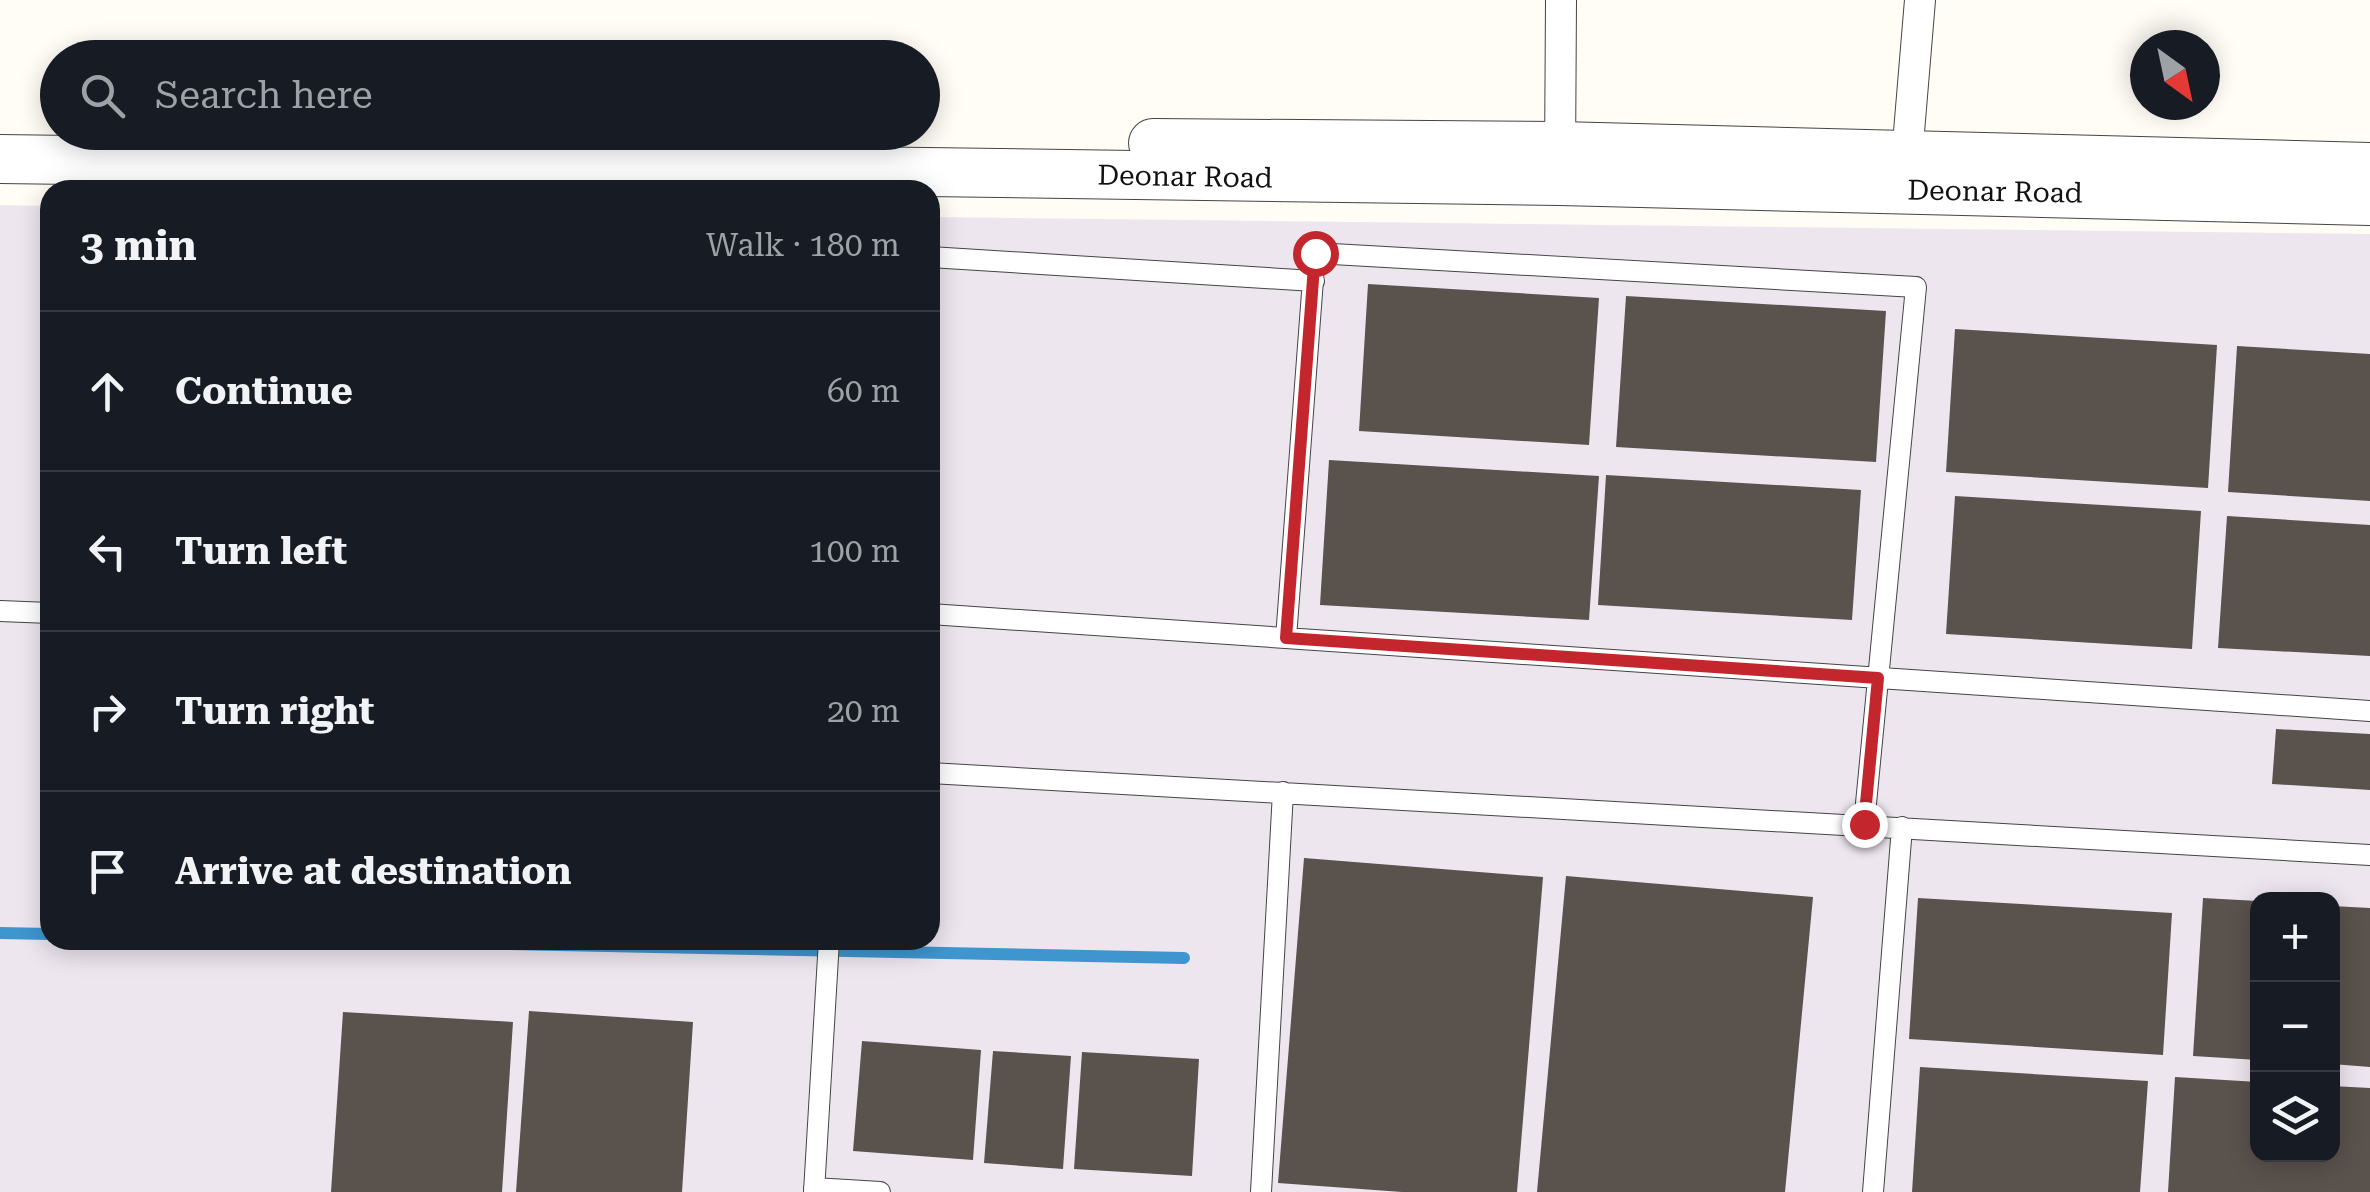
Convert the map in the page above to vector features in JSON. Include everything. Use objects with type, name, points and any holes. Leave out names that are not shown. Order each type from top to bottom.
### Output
[{"type":"street","points":[[1560,164],[1561,0]]},
{"type":"street","points":[[1907,156],[1920,0]]},
{"type":"street","name":"Deonar Road","points":[[0,134],[40,135]]},
{"type":"street","name":"Deonar Road","points":[[490,150],[582,153]]},
{"type":"street","name":"Deonar Road","points":[[0,159],[582,153],[1560,164],[2089,177],[2370,167]]},
{"type":"street","name":"Deonar Road","points":[[1560,164],[1907,156],[2089,177],[2370,201]]},
{"type":"lane","points":[[1286,638],[1315,253],[1916,287],[1864,824]]},
{"type":"lane","points":[[940,258],[1314,282]]},
{"type":"lane","points":[[0,612],[40,613]]},
{"type":"lane","points":[[940,615],[2370,711]]},
{"type":"lane","points":[[940,773],[2370,856]]},
{"type":"lane","points":[[1260,1192],[1283,792]]},
{"type":"lane","points":[[1873,1192],[1902,827]]},
{"type":"lane","points":[[827,950],[814,1190],[880,1192]]},
{"type":"shaded area","points":[[0,205],[40,206],[40,950],[940,950],[940,217],[2370,234],[2370,1192],[0,1192]]},
{"type":"building","points":[[1368,284],[1599,298],[1589,445],[1359,431]]},
{"type":"building","points":[[1626,296],[1886,311],[1876,462],[1616,447]]},
{"type":"building","points":[[1955,329],[2217,345],[2208,488],[1946,472]]},
{"type":"building","points":[[2237,346],[2370,354],[2370,501],[2228,492]]},
{"type":"building","points":[[1329,460],[1599,476],[1589,620],[1320,605]]},
{"type":"building","points":[[1606,475],[1861,490],[1852,620],[1598,605]]},
{"type":"building","points":[[1955,496],[2201,511],[2192,649],[1946,634]]},
{"type":"building","points":[[2227,516],[2370,525],[2370,656],[2218,648]]},
{"type":"building","points":[[2276,729],[2370,734],[2370,790],[2272,784]]},
{"type":"building","points":[[1304,858],[1543,877],[1517,1192],[1402,1192],[1278,1183]]},
{"type":"building","points":[[1566,876],[1813,897],[1785,1192],[1537,1192]]},
{"type":"building","points":[[1918,898],[2172,913],[2163,1055],[1909,1039]]},
{"type":"building","points":[[2203,898],[2250,901],[2250,1060],[2193,1056]]},
{"type":"building","points":[[2340,906],[2370,908],[2370,1067],[2340,1065]]},
{"type":"building","points":[[529,1011],[693,1022],[682,1192],[516,1192]]},
{"type":"building","points":[[343,1012],[513,1022],[502,1192],[331,1192]]},
{"type":"building","points":[[862,1041],[981,1050],[973,1160],[853,1151]]},
{"type":"building","points":[[993,1051],[1071,1056],[1063,1169],[984,1163]]},
{"type":"building","points":[[1082,1052],[1199,1059],[1192,1176],[1074,1169]]},
{"type":"building","points":[[1920,1067],[2148,1081],[2140,1192],[1912,1192]]},
{"type":"building","points":[[2175,1077],[2250,1082],[2250,1162],[2340,1162],[2340,1086],[2370,1088],[2370,1192],[2168,1192]]},
{"type":"waterway","points":[[0,933],[40,934]]},
{"type":"waterway","points":[[798,950],[1184,958]]},
{"type":"route","points":[[1315,253],[1286,638],[1878,678],[1864,824]]}]
